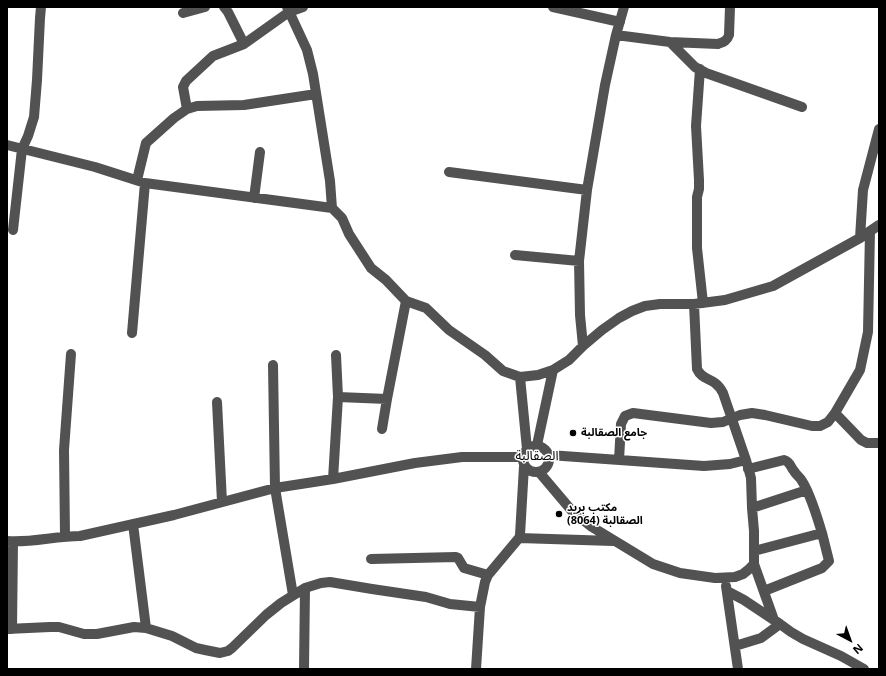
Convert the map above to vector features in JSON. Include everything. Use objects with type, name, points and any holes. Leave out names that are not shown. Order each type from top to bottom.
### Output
[{"type":"street","points":[[13,230],[22,149],[34,117],[41,7]]},
{"type":"street","points":[[183,13],[204,7]]},
{"type":"street","points":[[224,7],[244,44]]},
{"type":"street","points":[[188,109],[183,88],[186,81],[213,56],[244,44],[288,10],[303,7]]},
{"type":"street","points":[[553,7],[620,22]]},
{"type":"street","points":[[583,346],[580,315],[579,261],[587,190],[605,85],[624,7]]},
{"type":"street","points":[[616,35],[670,42],[718,44],[724,42],[729,35],[730,7]]},
{"type":"street","points":[[288,10],[310,59],[330,181],[332,208]]},
{"type":"street","points":[[670,42],[695,67],[700,70],[802,107]]},
{"type":"street","points":[[700,70],[696,126],[699,180],[697,198],[697,369],[699,375],[714,382],[719,386],[723,393],[747,464],[751,478],[754,564],[777,622]]},
{"type":"street","points":[[132,333],[141,182],[146,143],[174,118],[188,109],[197,106],[244,105],[316,94]]},
{"type":"street","points":[[860,238],[863,190],[879,129]]},
{"type":"street","points":[[7,145],[95,167],[141,182],[332,208],[342,218],[349,234],[371,268],[386,280],[406,301],[426,308],[450,330],[485,355],[503,371],[520,377],[538,375],[553,370],[569,360],[602,330],[632,311],[645,306],[660,304],[698,303],[725,300],[773,286],[860,238],[879,225]]},
{"type":"street","points":[[254,198],[260,152]]},
{"type":"street","points":[[449,172],[587,190]]},
{"type":"street","points":[[619,460],[621,424],[625,416],[634,413],[711,423],[723,422],[740,415],[752,413],[812,426],[820,426],[828,422],[835,413],[860,370],[868,332],[870,231]]},
{"type":"street","points":[[515,255],[579,261]]},
{"type":"street","points":[[382,429],[406,301]]},
{"type":"street","points":[[65,536],[64,450],[71,354]]},
{"type":"street","points":[[332,479],[338,397],[336,355]]},
{"type":"street","points":[[273,365],[275,488],[293,595]]},
{"type":"street","points":[[476,669],[480,607],[485,582],[488,575],[519,538],[527,454],[553,370]]},
{"type":"street","points":[[480,607],[450,604],[426,597],[330,582],[321,583],[305,588],[281,603],[266,615],[238,643],[228,651],[220,653],[196,648],[172,636],[146,628],[134,627],[97,634],[84,634],[59,627],[10,629],[10,541],[80,536],[174,515],[275,488],[415,463],[462,457],[527,454],[544,448],[549,455],[548,463],[543,470],[539,472],[530,472],[526,469],[527,454],[520,377]]},
{"type":"street","points":[[338,397],[387,399]]},
{"type":"street","points":[[217,402],[222,502]]},
{"type":"street","points":[[835,413],[861,440],[867,443],[879,443]]},
{"type":"street","points":[[549,455],[704,466],[747,464],[784,460],[788,461],[792,470],[801,479],[807,490],[822,533],[829,561],[822,568],[764,591]]},
{"type":"street","points":[[539,472],[572,511],[592,527],[653,564],[680,573],[715,578],[735,577],[748,570],[754,564]]},
{"type":"street","points":[[752,508],[807,490]]},
{"type":"street","points":[[133,524],[146,628]]},
{"type":"street","points":[[754,551],[822,533]]},
{"type":"street","points":[[519,538],[615,541]]},
{"type":"street","points":[[372,559],[456,557],[464,568],[488,575]]},
{"type":"street","points":[[724,578],[738,669]]},
{"type":"street","points":[[304,669],[305,588]]},
{"type":"street","points":[[727,590],[803,639],[841,656],[864,669]]},
{"type":"street","points":[[735,646],[761,638],[777,622]]},
{"type":"place","name":"جامع الصقالبة","points":[[573,433]]},
{"type":"place","name":"مكتب بريد الصقالبة (8064)","points":[[559,514]]},
{"type":"district","name":"الصقالبة","points":[[537,456]]}]
